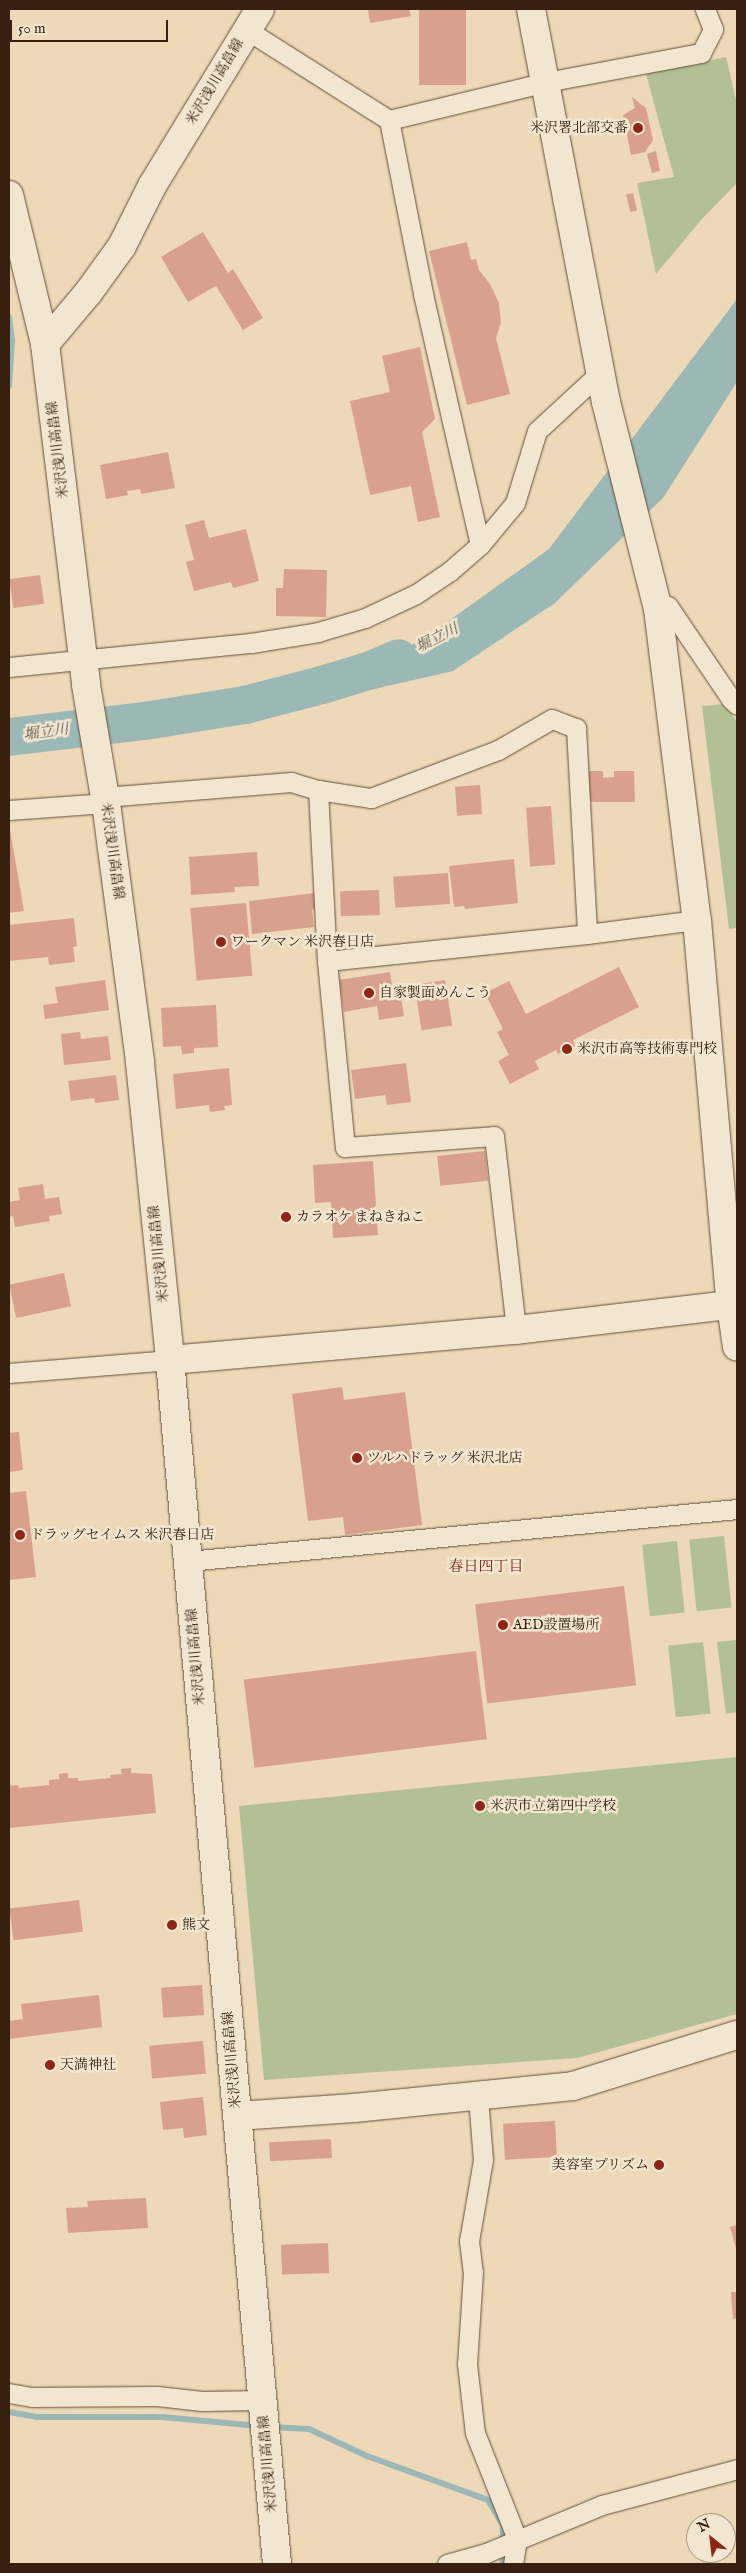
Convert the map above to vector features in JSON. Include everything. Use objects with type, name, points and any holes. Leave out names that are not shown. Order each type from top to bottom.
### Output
[{"type":"street","points":[[531,9],[606,402],[658,608],[697,920],[737,1347]]},
{"type":"street","points":[[388,120],[546,82],[701,53],[713,29],[705,9]]},
{"type":"street","points":[[253,19],[388,120],[423,294],[480,545]]},
{"type":"street","name":"米沢浅川高畠線","points":[[253,19],[152,186],[122,246],[45,344],[84,672],[105,800],[140,1062],[170,1360],[277,2564]]},
{"type":"street","points":[[9,195],[45,344]]},
{"type":"street","points":[[9,667],[84,672],[318,632],[365,618],[416,594],[450,570],[480,545],[515,503],[537,431],[601,372]]},
{"type":"street","points":[[658,608],[668,606],[737,705]]},
{"type":"street","points":[[9,810],[291,782],[318,790],[371,798],[498,750],[552,719],[576,728],[587,934]]},
{"type":"street","points":[[318,790],[327,961],[345,1147],[494,1136],[516,1330]]},
{"type":"street","points":[[327,961],[587,934],[697,920]]},
{"type":"street","points":[[9,1373],[516,1330],[734,1304]]},
{"type":"street","points":[[188,1561],[737,1508]]},
{"type":"street","points":[[237,2116],[478,2097],[573,2086],[737,2035]]},
{"type":"street","points":[[478,2097],[483,2160],[469,2241],[473,2272],[467,2364],[475,2432],[514,2541],[513,2564]]},
{"type":"street","points":[[9,2393],[32,2397],[157,2396],[202,2401],[263,2400]]},
{"type":"street","points":[[447,2564],[486,2553],[602,2505],[737,2469]]},
{"type":"green space","points":[[726,57],[737,104],[737,183],[701,220],[656,274],[637,183],[674,177],[646,74]]},
{"type":"green space","points":[[724,704],[737,722],[737,928],[729,929],[702,706]]},
{"type":"green space","points":[[724,1536],[732,1608],[697,1611],[689,1540]]},
{"type":"green space","points":[[677,1541],[685,1613],[650,1616],[642,1545]]},
{"type":"green space","points":[[737,1640],[737,1712],[726,1714],[717,1642]]},
{"type":"green space","points":[[703,1642],[711,1714],[676,1717],[668,1646]]},
{"type":"green space","points":[[737,1757],[737,2014],[577,2058],[264,2080],[239,1806]]},
{"type":"water","points":[[737,299],[737,382],[663,498],[555,603],[453,671],[291,708],[425,638],[549,549]]},
{"type":"building","points":[[368,9],[409,9],[411,16],[370,23]]},
{"type":"building","points":[[419,9],[466,9],[466,85],[419,85]]},
{"type":"building","name":"米沢署北部交番","points":[[632,97],[646,108],[653,140],[645,152],[631,155],[623,115],[635,108]]},
{"type":"building","points":[[656,151],[660,171],[652,173],[647,154]]},
{"type":"building","points":[[633,193],[637,211],[630,212],[626,195]]},
{"type":"building","points":[[203,232],[228,273],[233,269],[263,318],[243,330],[216,286],[188,302],[161,257]]},
{"type":"building","points":[[467,242],[471,260],[476,259],[479,270],[490,284],[499,303],[501,322],[496,338],[510,394],[467,405],[429,251]]},
{"type":"building","points":[[420,347],[435,419],[422,432],[440,517],[418,522],[411,486],[370,495],[350,401],[390,392],[382,356]]},
{"type":"building","points":[[168,452],[175,488],[141,494],[140,489],[127,491],[128,495],[106,499],[100,465]]},
{"type":"building","points":[[204,520],[209,538],[246,529],[259,581],[233,588],[231,582],[194,591],[186,562],[194,560],[185,525]]},
{"type":"building","points":[[284,569],[327,570],[326,617],[276,616],[276,588],[283,588]]},
{"type":"building","points":[[40,575],[44,604],[13,608],[9,579]]},
{"type":"building","points":[[585,771],[603,771],[603,778],[614,777],[614,771],[634,771],[635,802],[585,802]]},
{"type":"building","points":[[480,785],[482,814],[457,816],[455,787]]},
{"type":"building","points":[[551,806],[555,865],[530,867],[526,808]]},
{"type":"building","points":[[9,824],[24,911],[9,913]]},
{"type":"building","points":[[257,852],[259,886],[234,887],[235,892],[191,895],[189,857]]},
{"type":"building","points":[[514,859],[518,903],[465,909],[464,906],[454,907],[449,866]]},
{"type":"building","points":[[448,873],[450,904],[395,908],[393,877]]},
{"type":"building","points":[[379,890],[380,915],[341,916],[340,891]]},
{"type":"building","points":[[315,893],[316,909],[312,910],[314,927],[252,934],[249,901]]},
{"type":"building","name":"ワークマン 米沢春日店","points":[[246,903],[252,976],[197,981],[190,908]]},
{"type":"building","points":[[74,918],[77,946],[73,947],[75,962],[49,965],[48,957],[9,961],[9,925]]},
{"type":"building","points":[[619,967],[639,1007],[573,1040],[576,1046],[558,1054],[556,1050],[535,1061],[539,1069],[510,1084],[498,1061],[509,1055],[497,1032],[503,1029],[485,993],[509,981],[526,1014]]},
{"type":"building","points":[[390,972],[394,999],[401,998],[404,1016],[379,1020],[377,1006],[344,1012],[339,980]]},
{"type":"building","points":[[105,980],[109,1010],[45,1019],[43,1005],[58,1003],[55,987]]},
{"type":"building","points":[[445,980],[452,1025],[422,1030],[414,985]]},
{"type":"building","points":[[216,1005],[218,1047],[194,1048],[194,1053],[182,1054],[181,1046],[163,1047],[161,1008]]},
{"type":"building","points":[[80,1032],[81,1039],[108,1036],[111,1060],[64,1065],[61,1034]]},
{"type":"building","points":[[406,1063],[411,1102],[387,1105],[385,1095],[355,1099],[351,1070]]},
{"type":"building","points":[[229,1068],[232,1105],[224,1106],[225,1110],[210,1112],[209,1105],[176,1109],[173,1074]]},
{"type":"building","points":[[116,1075],[119,1100],[95,1103],[94,1098],[71,1101],[68,1081]]},
{"type":"building","points":[[485,1151],[488,1181],[440,1186],[437,1156]]},
{"type":"building","points":[[373,1161],[378,1235],[333,1238],[331,1202],[315,1203],[313,1165]]},
{"type":"building","points":[[43,1184],[45,1199],[59,1197],[62,1214],[49,1216],[50,1221],[15,1227],[13,1216],[9,1217],[9,1202],[20,1200],[18,1188]]},
{"type":"building","points":[[64,1273],[71,1306],[16,1318],[9,1285]]},
{"type":"building","name":"ツルハドラッグ 米沢北店","points":[[342,1387],[344,1400],[405,1392],[422,1525],[345,1535],[343,1517],[308,1521],[292,1394]]},
{"type":"building","points":[[19,1432],[23,1470],[9,1472],[9,1433]]},
{"type":"building","name":"ドラッグセイムス 米沢春日店","points":[[26,1491],[36,1577],[9,1580],[9,1493]]},
{"type":"building","points":[[624,1586],[636,1685],[487,1704],[475,1604]]},
{"type":"building","points":[[476,1651],[487,1739],[255,1768],[244,1680]]},
{"type":"building","points":[[131,1768],[131,1773],[152,1774],[156,1813],[9,1828],[9,1780],[11,1786],[18,1785],[19,1788],[49,1785],[49,1780],[59,1779],[59,1774],[68,1773],[68,1778],[78,1778],[78,1781],[111,1778],[110,1775],[122,1774],[121,1769]]},
{"type":"building","points":[[79,1900],[83,1932],[13,1940],[10,1909]]},
{"type":"building","points":[[202,1985],[204,2015],[163,2018],[161,1988]]},
{"type":"building","points":[[99,1995],[102,2027],[9,2039],[9,2021],[23,2019],[21,2004]]},
{"type":"building","points":[[203,2041],[206,2074],[152,2079],[149,2046]]},
{"type":"building","points":[[203,2097],[207,2135],[184,2138],[183,2128],[163,2130],[160,2102]]},
{"type":"building","points":[[555,2121],[557,2157],[505,2160],[503,2124]]},
{"type":"building","points":[[331,2139],[332,2158],[270,2161],[269,2142]]},
{"type":"building","points":[[146,2198],[148,2228],[68,2233],[66,2208],[88,2207],[87,2201]]},
{"type":"building","points":[[737,2225],[737,2252],[730,2227]]},
{"type":"building","points":[[328,2243],[329,2273],[282,2275],[281,2245]]},
{"type":"building","points":[[731,2292],[737,2292],[737,2318],[733,2319]]},
{"type":"waterway","points":[[9,317],[12,341],[9,386]]},
{"type":"waterway","name":"堀立川","points":[[9,737],[151,720],[245,705],[322,685],[371,670],[399,658]]},
{"type":"waterway","points":[[9,2412],[36,2417],[162,2417],[259,2426]]},
{"type":"waterway","points":[[271,2427],[309,2429],[367,2456],[488,2500],[503,2525],[502,2564]]},
{"type":"place","name":"米沢署北部交番","points":[[638,128]]},
{"type":"place","name":"ワークマン 米沢春日店","points":[[221,942]]},
{"type":"place","name":"自家製面めんこう","points":[[369,993]]},
{"type":"place","name":"米沢市高等技術専門校","points":[[567,1049]]},
{"type":"place","name":"カラオケ まねきねこ","points":[[286,1217]]},
{"type":"place","name":"ツルハドラッグ 米沢北店","points":[[357,1458]]},
{"type":"place","name":"ドラッグセイムス 米沢春日店","points":[[20,1535]]},
{"type":"place","name":"AED設置場所","points":[[503,1625]]},
{"type":"place","name":"米沢市立第四中学校","points":[[480,1806]]},
{"type":"place","name":"熊文","points":[[172,1925]]},
{"type":"place","name":"天満神社","points":[[50,2065]]},
{"type":"place","name":"美容室プリズム","points":[[659,2165]]},
{"type":"district","name":"春日四丁目","points":[[486,1567]]}]
